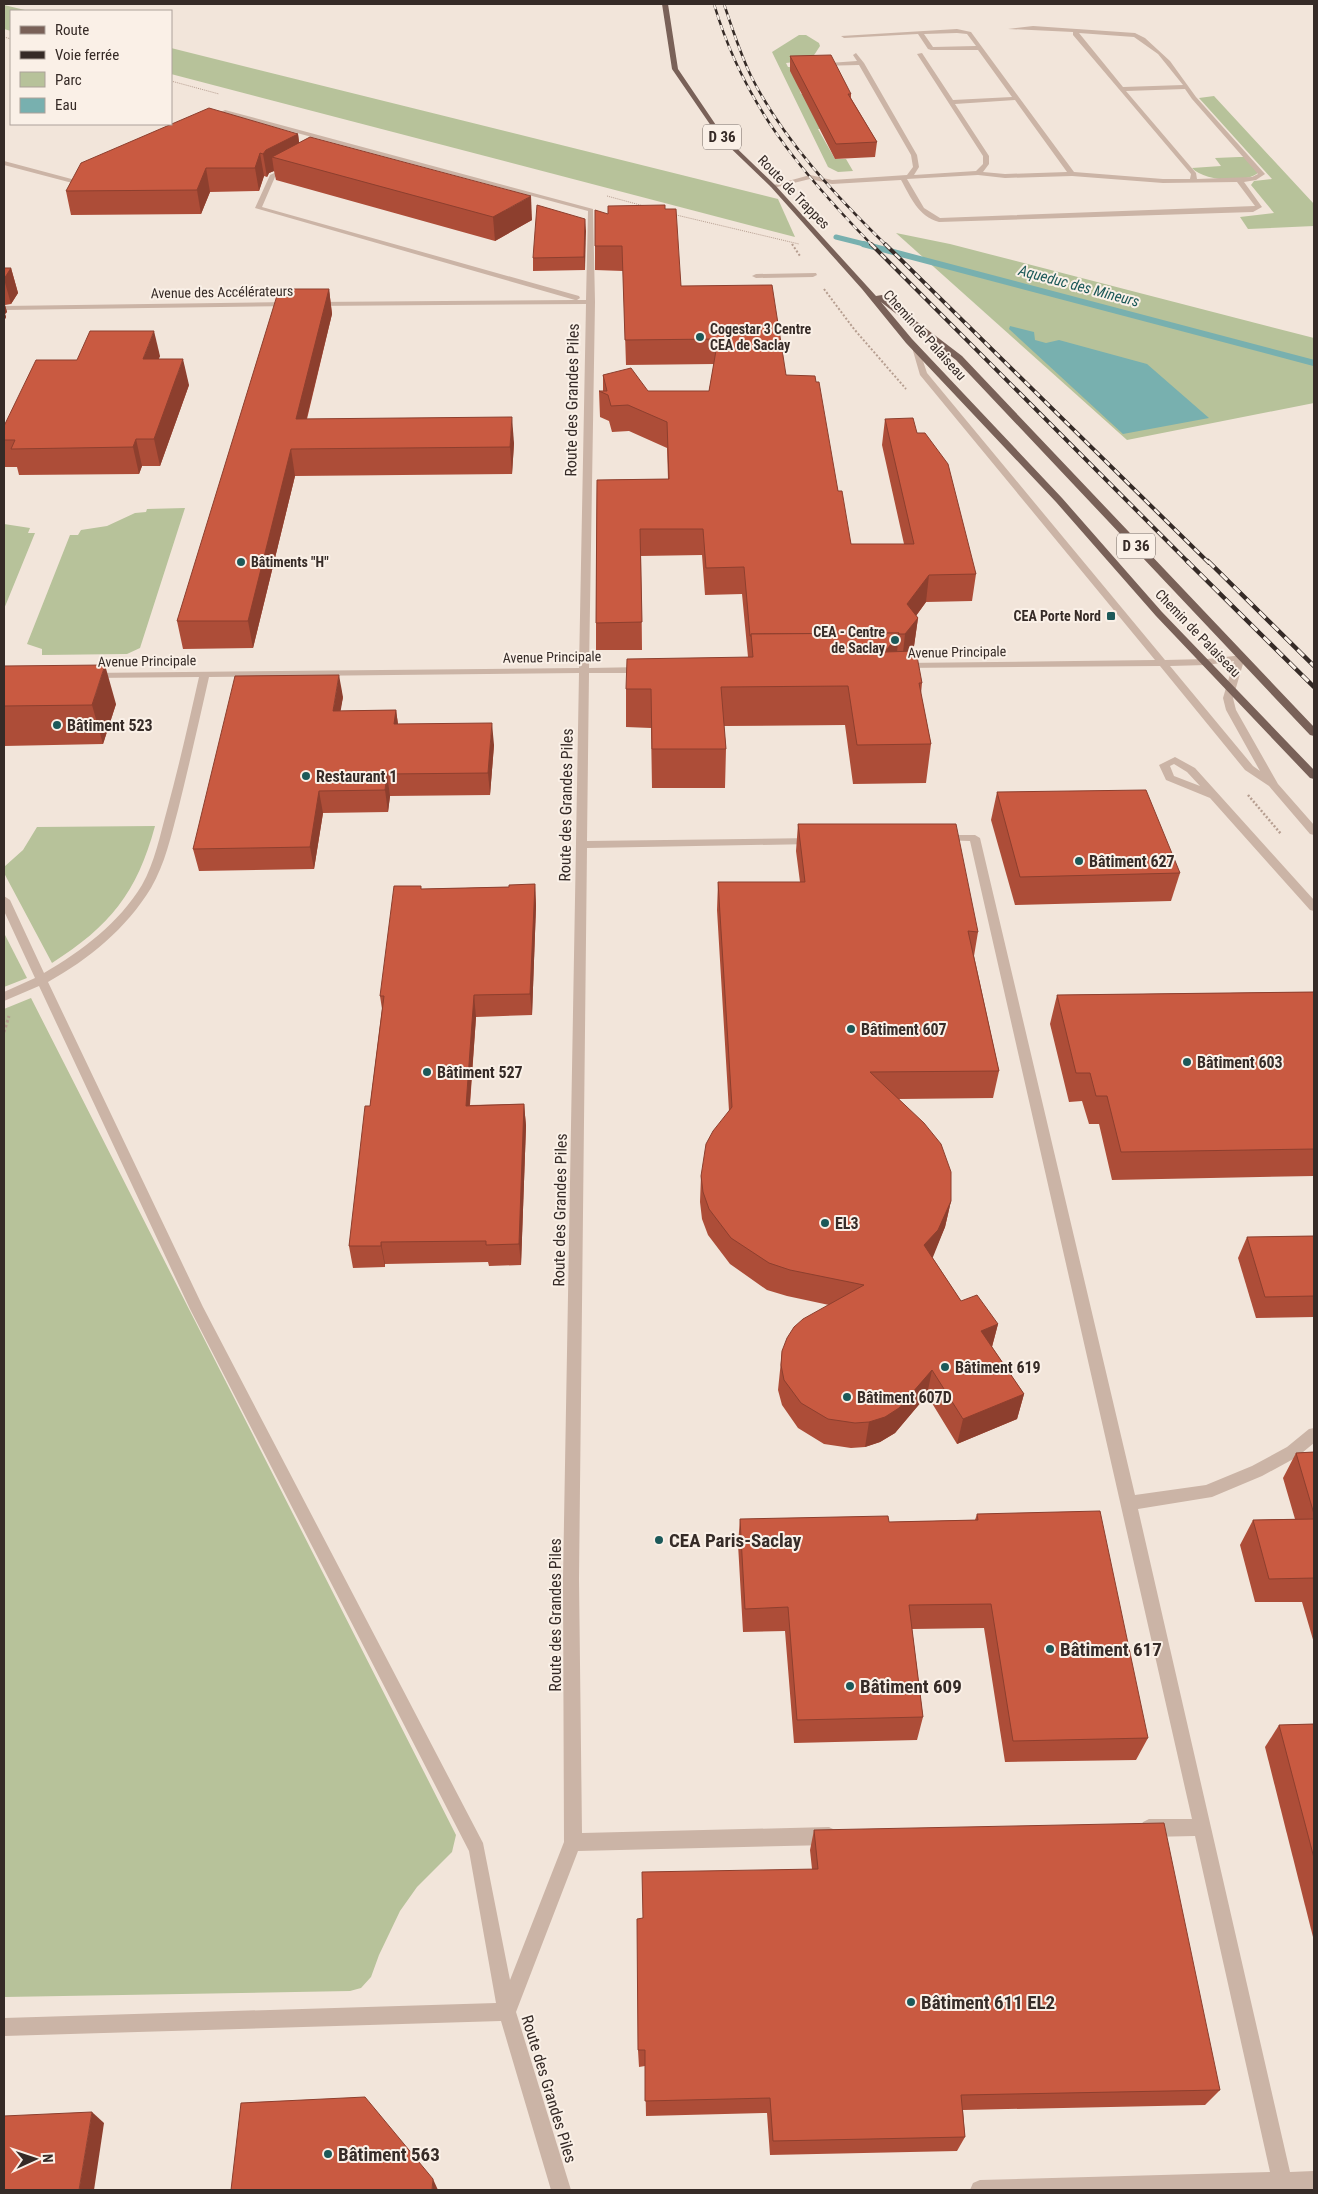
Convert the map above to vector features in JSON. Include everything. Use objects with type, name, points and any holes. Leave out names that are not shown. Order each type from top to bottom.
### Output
[{"type":"main road","name":"Route de Trappes","points":[[665,4],[675,69],[720,135],[773,186],[866,287]]},
{"type":"main road","name":"Chemin de Palaiseau","points":[[866,287],[874,300],[914,346],[1059,500],[1159,614],[1232,687],[1314,776]]},
{"type":"main road","name":"Chemin de Palaiseau","points":[[866,287],[959,358],[1314,733]]},
{"type":"street","points":[[773,186],[810,177],[832,182],[978,173],[1005,176],[1072,174],[1163,181],[1239,180],[1260,177],[1262,171],[1194,98],[1188,87],[1146,40],[1140,37],[1077,31],[1010,29]]},
{"type":"street","points":[[1077,31],[1075,34],[1194,174],[1193,181]]},
{"type":"street","points":[[844,36],[963,32],[973,36],[1072,174]]},
{"type":"street","points":[[920,33],[930,48],[933,49],[981,48]]},
{"type":"street","points":[[920,54],[986,156],[986,164],[978,173]]},
{"type":"street","points":[[856,55],[914,155],[916,167],[907,178]]},
{"type":"street","points":[[814,65],[861,63]]},
{"type":"street","points":[[1122,89],[1188,87]]},
{"type":"street","points":[[951,102],[1018,98]]},
{"type":"street","points":[[201,122],[225,112],[340,142]]},
{"type":"street","points":[[331,146],[340,142]]},
{"type":"street","name":"Route des Grandes Piles","points":[[340,142],[591,210],[591,302],[583,670],[585,690],[572,1579],[573,1842],[507,2012],[561,2190]]},
{"type":"street","points":[[4,163],[80,183],[97,175]]},
{"type":"street","points":[[298,163],[272,176],[258,208],[591,302]]},
{"type":"street","points":[[907,178],[923,212],[930,218],[939,220],[1122,213],[1165,214],[1253,210],[1259,207],[1239,180]]},
{"type":"street","points":[[756,276],[813,275]]},
{"type":"street","name":"Avenue des Accélérateurs","points":[[4,308],[591,302]]},
{"type":"street","points":[[914,346],[923,373],[1249,768],[1274,786]]},
{"type":"street","points":[[1162,663],[1208,662],[1240,657],[1228,698],[1231,710],[1274,786],[1314,832]]},
{"type":"street","name":"Avenue Principale","points":[[890,666],[1162,663]]},
{"type":"street","name":"Avenue Principale","points":[[80,675],[652,670]]},
{"type":"street","points":[[4,997],[43,980],[102,939],[146,887],[159,859],[169,823],[205,674]]},
{"type":"street","points":[[1212,795],[1314,907]]},
{"type":"street","points":[[925,838],[975,838],[1130,1502],[1283,2186]]},
{"type":"street","points":[[582,845],[826,840]]},
{"type":"street","points":[[4,900],[197,1309],[477,1849],[507,2012],[4,2027]]},
{"type":"street","points":[[1130,1502],[1207,1492],[1284,1457],[1314,1434]]},
{"type":"street","points":[[1132,1829],[1202,1827]]},
{"type":"street","points":[[573,1842],[842,1836]]},
{"type":"street","points":[[980,2190],[1283,2186],[1314,2181]]},
{"type":"green space","points":[[4,5],[25,10],[10,10],[10,31],[4,29]]},
{"type":"green space","points":[[799,35],[806,35],[819,43],[820,46],[807,61],[786,63],[788,67],[792,67],[801,94],[809,94],[842,127],[818,129],[835,159],[846,159],[853,171],[838,172],[828,167],[772,52]]},
{"type":"green space","points":[[172,48],[778,199],[795,237],[172,74]]},
{"type":"green space","points":[[1214,96],[1314,204],[1314,226],[1248,229],[1240,217],[1274,213],[1251,185],[1254,181],[1272,179],[1199,98]]},
{"type":"green space","points":[[1245,157],[1258,173],[1243,179],[1224,180],[1214,178],[1205,176],[1192,168],[1221,166],[1215,158]]},
{"type":"green space","points":[[896,233],[950,244],[1314,338],[1314,403],[1127,440]]},
{"type":"green space","points":[[185,508],[140,648],[127,654],[42,655],[42,649],[27,644],[70,535],[78,535],[81,530],[107,526],[135,513],[146,512],[147,509]]},
{"type":"green space","points":[[4,524],[30,528],[28,533],[35,533],[4,609]]},
{"type":"green space","points":[[155,826],[148,850],[139,870],[130,889],[118,906],[90,935],[52,963],[4,873],[4,867],[23,850],[37,827]]},
{"type":"green space","points":[[4,933],[27,978],[4,987]]},
{"type":"green space","points":[[31,998],[456,1835],[452,1852],[417,1887],[400,1911],[379,1955],[371,1977],[361,1988],[350,1991],[4,1997],[4,1009]]},
{"type":"water","points":[[1010,326],[1034,332],[1035,340],[1046,343],[1059,340],[1147,364],[1209,418],[1123,434],[1009,329]]},
{"type":"building","points":[[831,55],[851,94],[848,94],[877,142],[836,144],[790,56]]},
{"type":"building","points":[[209,108],[298,134],[266,150],[263,154],[260,153],[255,168],[206,168],[197,190],[66,191],[81,163]]},
{"type":"building","points":[[310,137],[531,196],[493,217],[272,157]]},
{"type":"building","points":[[537,205],[585,219],[584,257],[533,258]]},
{"type":"building","points":[[665,205],[665,209],[676,209],[681,286],[772,285],[786,375],[815,376],[816,382],[819,382],[838,491],[842,491],[851,544],[914,544],[885,419],[913,418],[917,433],[925,433],[948,464],[976,574],[929,575],[907,604],[918,618],[905,634],[751,634],[750,636],[744,567],[706,568],[703,529],[640,529],[642,622],[596,623],[597,480],[669,479],[667,422],[628,405],[611,406],[608,395],[599,391],[607,391],[603,375],[631,368],[648,391],[709,391],[718,339],[625,340],[622,246],[595,246],[595,210],[608,214],[608,206]]},
{"type":"building","points":[[4,268],[11,268],[4,279]]},
{"type":"building","points":[[279,289],[329,289],[296,419],[512,417],[510,447],[291,449],[248,621],[177,621]]},
{"type":"building","points":[[90,331],[154,331],[143,359],[183,359],[154,439],[136,439],[133,447],[11,449],[15,440],[4,440],[4,426],[36,360],[77,360]]},
{"type":"building","points":[[899,633],[885,652],[916,651],[922,683],[919,683],[931,744],[857,745],[848,686],[721,687],[726,749],[652,749],[651,689],[626,689],[627,659],[753,657],[751,634]]},
{"type":"building","points":[[105,665],[92,705],[4,706],[4,666]]},
{"type":"building","points":[[339,675],[333,711],[396,710],[394,724],[492,723],[488,773],[387,774],[385,790],[319,791],[310,847],[193,849],[235,676]]},
{"type":"building","points":[[1146,790],[1180,873],[1020,877],[997,792]]},
{"type":"building","points":[[798,824],[956,824],[978,932],[968,931],[999,1071],[870,1072],[924,1123],[941,1144],[951,1172],[951,1201],[938,1230],[924,1245],[961,1301],[977,1295],[998,1324],[981,1331],[1024,1394],[963,1419],[932,1370],[899,1408],[885,1417],[869,1422],[855,1423],[828,1419],[801,1403],[784,1380],[781,1365],[782,1351],[787,1338],[794,1327],[803,1319],[864,1285],[790,1270],[769,1263],[731,1238],[709,1209],[703,1192],[701,1176],[706,1144],[713,1131],[732,1107],[718,882],[805,882]]},
{"type":"building","name":"Bâtiment 527","points":[[535,884],[530,994],[474,995],[466,1106],[524,1104],[519,1244],[486,1245],[486,1241],[381,1242],[381,1246],[349,1246],[365,1106],[370,1106],[384,996],[380,996],[394,886],[421,886],[421,889],[509,887],[509,885]]},
{"type":"building","name":"Bâtiment 603","points":[[1314,992],[1314,1149],[1121,1152],[1107,1096],[1096,1096],[1090,1073],[1076,1073],[1057,995]]},
{"type":"building","points":[[1314,1236],[1314,1296],[1265,1297],[1247,1237]]},
{"type":"building","points":[[1314,1452],[1314,1514],[1296,1453]]},
{"type":"building","points":[[1100,1511],[1148,1738],[1013,1741],[991,1604],[909,1605],[923,1717],[797,1720],[788,1607],[745,1609],[740,1519],[888,1516],[889,1522],[978,1520],[977,1514]]},
{"type":"building","points":[[1314,1519],[1314,1578],[1269,1579],[1253,1520]]},
{"type":"building","points":[[1314,1724],[1314,1858],[1279,1725]]},
{"type":"building","name":"Bâtiment 611 EL2","points":[[1164,1823],[1220,2090],[961,2095],[965,2137],[773,2141],[770,2098],[645,2101],[645,2050],[638,2050],[637,1919],[643,1918],[642,1872],[818,1869],[814,1830]]},
{"type":"building","name":"Bâtiment 563","points":[[365,2097],[433,2179],[432,2190],[231,2190],[241,2103]]},
{"type":"building","points":[[92,2112],[79,2190],[4,2190],[4,2116]]},
{"type":"waterway","name":"Aqueduc des Mineurs","points":[[836,237],[868,245]]},
{"type":"waterway","name":"Aqueduc des Mineurs","points":[[863,244],[1314,363]]},
{"type":"railway","points":[[714,4],[726,40],[741,74],[777,135],[821,190],[872,245]]},
{"type":"railway","points":[[724,4],[751,76],[779,123],[830,187],[885,244]]},
{"type":"railway","points":[[871,244],[1188,562]]},
{"type":"railway","points":[[885,244],[1209,563]]},
{"type":"railway","points":[[1208,561],[1314,666]]},
{"type":"railway","points":[[1188,562],[1314,687]]},
{"type":"place","name":"Cogestar 3 Centre CEA de Saclay","points":[[700,337]]},
{"type":"place","name":"Bâtiments \"H\"","points":[[241,562]]},
{"type":"place","name":"CEA Porte Nord","points":[[1111,616]]},
{"type":"place","name":"CEA - Centre de Saclay","points":[[895,640]]},
{"type":"place","name":"Bâtiment 523","points":[[57,725]]},
{"type":"place","name":"Restaurant 1","points":[[306,776]]},
{"type":"place","name":"Bâtiment 627","points":[[1079,861]]},
{"type":"place","name":"Bâtiment 607","points":[[851,1029]]},
{"type":"place","name":"Bâtiment 603","points":[[1187,1062]]},
{"type":"place","name":"Bâtiment 527","points":[[427,1072]]},
{"type":"place","name":"EL3","points":[[825,1223]]},
{"type":"place","name":"Bâtiment 619","points":[[945,1367]]},
{"type":"place","name":"Bâtiment 607D","points":[[847,1397]]},
{"type":"place","name":"CEA Paris-Saclay","points":[[659,1540]]},
{"type":"place","name":"Bâtiment 617","points":[[1050,1649]]},
{"type":"place","name":"Bâtiment 609","points":[[850,1686]]},
{"type":"place","name":"Bâtiment 611 EL2","points":[[911,2002]]},
{"type":"place","name":"Bâtiment 563","points":[[328,2154]]}]
